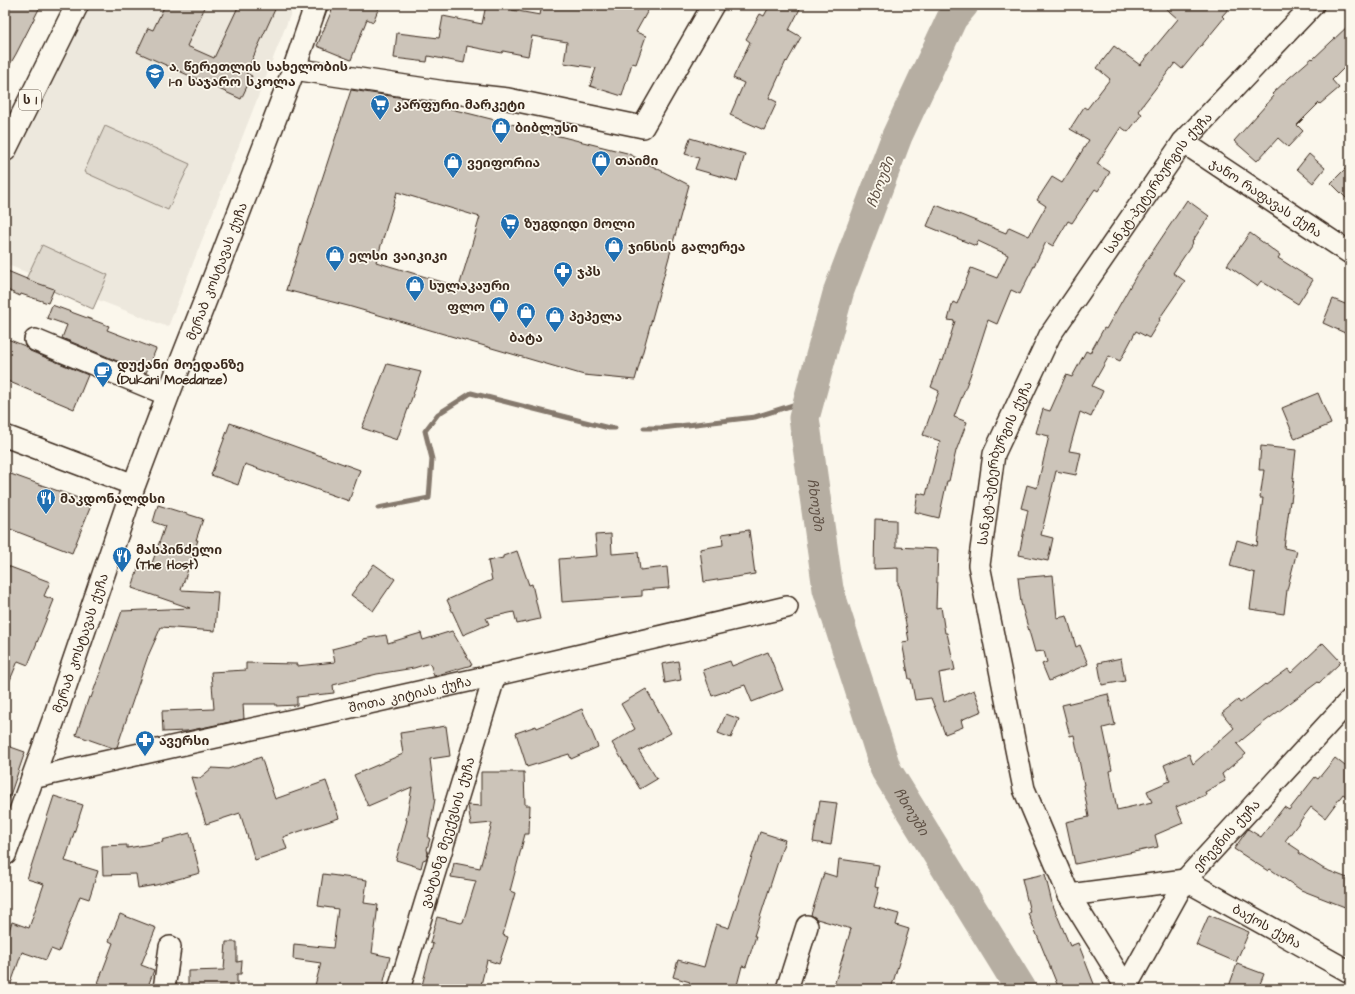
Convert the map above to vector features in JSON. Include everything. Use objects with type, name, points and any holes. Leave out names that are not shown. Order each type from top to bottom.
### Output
[{"type":"main road","name":"ს 1","points":[[5,150],[76,5]]},
{"type":"main road","name":"მერაბ კოსტავას ქუჩა","points":[[5,854],[56,716],[134,485],[294,69],[316,5]]},
{"type":"street","points":[[294,69],[445,92],[508,98],[643,127],[713,5]]},
{"type":"street","name":"სანკტ-პეტერბურგის ქუჩა","points":[[1126,988],[1069,895],[1024,789],[979,565],[994,454],[1050,335],[1183,142],[1313,5]]},
{"type":"street","name":"ჯანო რაფავას ქუჩა","points":[[1183,142],[1350,253]]},
{"type":"street","points":[[35,340],[168,395]]},
{"type":"street","points":[[5,436],[134,485]]},
{"type":"street","name":"შოთა კიტიას ქუჩა","points":[[32,778],[495,675],[787,607]]},
{"type":"street","name":"ვახტანგ მეექვსის ქუჩა","points":[[399,989],[495,675]]},
{"type":"street","name":"ერევნის ქუჩა","points":[[1126,988],[1185,880],[1350,700]]},
{"type":"street","points":[[1069,895],[1185,880]]},
{"type":"street","name":"ბაქოს ქუჩა","points":[[1185,880],[1350,972]]},
{"type":"street","points":[[787,989],[807,926]]},
{"type":"street","points":[[164,989],[170,947]]},
{"type":"shaded area","name":"ა. წერეთლის სახელობის 1-ი საჯარო სკოლა","points":[[91,5],[294,5],[168,327],[5,264],[5,174]]},
{"type":"shaded area","points":[[105,126],[190,164],[168,210],[84,172]]},
{"type":"shaded area","points":[[42,245],[108,275],[93,309],[26,279]]},
{"type":"building","points":[[5,5],[41,5],[5,73]]},
{"type":"building","points":[[165,5],[206,5],[187,46],[214,58],[239,5],[277,5],[246,73],[252,76],[241,99],[137,52],[148,28],[153,30]]},
{"type":"building","points":[[334,5],[380,5],[373,22],[367,19],[351,60],[317,46]]},
{"type":"building","points":[[486,5],[513,5],[512,10],[540,15],[542,5],[651,5],[636,32],[646,36],[636,64],[632,63],[622,96],[590,86],[596,68],[564,63],[567,42],[532,36],[528,56],[503,51],[502,53],[467,46],[464,63],[428,56],[427,62],[394,58],[397,33],[439,38],[443,16],[482,24]]},
{"type":"building","points":[[770,5],[802,5],[789,30],[801,37],[787,62],[786,61],[769,98],[777,102],[764,130],[730,115],[744,83],[733,78],[750,42],[746,39],[760,14],[764,16]]},
{"type":"building","points":[[1162,5],[1232,5],[1222,16],[1224,18],[1182,69],[1175,63],[1138,111],[1142,114],[1128,132],[1121,127],[1097,164],[1110,172],[1098,191],[1095,189],[1072,223],[1068,221],[1053,246],[1046,242],[1020,294],[1011,290],[997,324],[988,320],[970,376],[954,417],[967,422],[956,451],[949,481],[947,481],[939,518],[915,512],[918,493],[926,495],[940,441],[923,435],[939,391],[931,387],[941,360],[943,361],[955,321],[948,320],[953,302],[957,304],[971,268],[997,278],[1008,255],[978,241],[976,246],[927,226],[936,205],[1006,233],[1009,227],[1029,236],[1046,206],[1037,200],[1052,177],[1062,183],[1089,140],[1070,129],[1084,107],[1087,109],[1110,79],[1097,68],[1114,46],[1140,65],[1178,19]]},
{"type":"building","points":[[1350,24],[1350,62],[1332,80],[1339,88],[1320,104],[1319,103],[1297,125],[1303,131],[1288,147],[1278,138],[1257,161],[1234,141],[1274,96],[1272,94],[1312,58],[1313,59]]},
{"type":"building","points":[[351,90],[411,99],[627,153],[689,185],[635,380],[584,375],[348,306],[286,290]],"holes":[[[397,192],[480,217],[459,287],[376,262]]]},
{"type":"building","points":[[690,138],[745,154],[737,181],[695,169],[699,158],[685,154]]},
{"type":"building","points":[[1309,154],[1325,168],[1313,183],[1297,169]]},
{"type":"building","points":[[1350,164],[1350,202],[1331,183]]},
{"type":"building","points":[[1187,200],[1209,216],[1173,273],[1185,281],[1159,319],[1160,320],[1149,338],[1136,331],[1120,361],[1109,356],[1092,386],[1103,391],[1091,417],[1080,412],[1069,451],[1081,453],[1076,475],[1056,471],[1041,535],[1053,538],[1048,561],[1019,555],[1028,510],[1021,508],[1027,485],[1037,488],[1049,436],[1036,433],[1043,409],[1050,411],[1066,375],[1072,377],[1086,351],[1090,353],[1104,328],[1106,329],[1136,276]]},
{"type":"building","points":[[1250,233],[1280,255],[1278,258],[1313,280],[1298,304],[1261,281],[1257,286],[1227,265]]},
{"type":"building","points":[[5,270],[54,289],[48,303],[21,294],[20,296],[5,289]]},
{"type":"building","points":[[1333,299],[1350,306],[1350,321],[1345,333],[1323,323]]},
{"type":"building","points":[[52,305],[109,326],[107,330],[156,349],[146,373],[62,338],[67,325],[47,318]]},
{"type":"building","points":[[5,338],[25,346],[30,351],[88,375],[74,409],[5,380]]},
{"type":"building","points":[[387,364],[421,372],[397,440],[362,428]]},
{"type":"building","points":[[1318,393],[1331,424],[1295,439],[1282,408]]},
{"type":"building","points":[[230,423],[360,470],[349,501],[245,464],[238,485],[211,475]]},
{"type":"building","points":[[1261,446],[1296,450],[1294,478],[1284,548],[1297,551],[1287,590],[1284,614],[1250,609],[1255,573],[1230,566],[1237,540],[1257,546],[1263,498],[1260,498],[1264,470],[1259,470]]},
{"type":"building","name":"მაკდონალდსი","points":[[5,472],[92,503],[72,553],[5,527]]},
{"type":"building","points":[[158,505],[203,519],[196,540],[198,540],[181,590],[218,592],[215,631],[161,627],[148,656],[117,747],[113,748],[76,735],[122,611],[190,608],[132,588],[139,565],[150,569],[165,526],[153,522]]},
{"type":"building","points":[[875,519],[896,520],[896,547],[938,549],[936,608],[941,607],[945,633],[947,633],[955,670],[939,673],[944,702],[974,690],[982,711],[961,720],[963,727],[945,734],[931,698],[915,700],[911,679],[909,679],[902,642],[909,641],[898,585],[898,568],[874,569]]},
{"type":"building","points":[[749,530],[755,574],[704,582],[700,549],[723,545],[722,534]]},
{"type":"building","points":[[611,534],[612,554],[638,552],[640,570],[667,567],[669,588],[642,590],[642,596],[562,602],[559,559],[597,556],[595,535]]},
{"type":"building","points":[[517,551],[529,585],[532,584],[540,619],[517,624],[514,612],[486,618],[489,624],[463,635],[447,600],[492,580],[488,561],[503,558],[503,556]]},
{"type":"building","points":[[374,564],[395,579],[373,611],[351,595]]},
{"type":"building","points":[[5,565],[50,582],[44,596],[54,600],[28,665],[18,661],[5,692]]},
{"type":"building","points":[[1053,575],[1057,618],[1067,616],[1076,647],[1080,645],[1088,664],[1049,681],[1042,664],[1047,662],[1044,651],[1035,652],[1021,603],[1018,578]]},
{"type":"building","points":[[452,631],[472,665],[434,676],[430,663],[414,668],[377,674],[333,685],[334,693],[297,697],[297,705],[276,706],[276,704],[243,704],[244,719],[187,731],[163,732],[162,711],[214,709],[211,672],[246,670],[246,663],[297,664],[297,666],[335,662],[332,649],[363,641],[363,639],[386,635],[388,643],[421,633],[423,640]]},
{"type":"building","points":[[1323,643],[1341,662],[1319,683],[1318,682],[1237,744],[1246,754],[1222,774],[1225,781],[1205,792],[1206,795],[1176,807],[1183,823],[1155,835],[1158,847],[1075,864],[1066,822],[1089,817],[1074,735],[1070,736],[1062,705],[1108,694],[1115,725],[1103,728],[1112,770],[1110,771],[1117,810],[1152,802],[1147,791],[1170,781],[1164,765],[1189,754],[1193,764],[1234,728],[1222,713],[1238,700],[1240,703],[1288,669],[1291,673]]},
{"type":"building","points":[[768,652],[783,690],[752,702],[745,685],[712,696],[703,670],[730,661],[732,666]]},
{"type":"building","points":[[1121,658],[1125,681],[1102,685],[1098,663]]},
{"type":"building","points":[[678,661],[681,680],[665,683],[662,664]]},
{"type":"building","points":[[646,689],[671,733],[639,751],[657,779],[640,789],[612,743],[635,729],[621,704]]},
{"type":"building","points":[[582,709],[598,747],[571,759],[569,754],[527,767],[516,733],[536,726],[537,728]]},
{"type":"building","points":[[726,714],[739,719],[731,738],[718,733]]},
{"type":"building","points":[[446,726],[450,756],[430,759],[435,799],[428,838],[430,839],[427,849],[428,854],[426,859],[423,860],[421,868],[396,860],[407,820],[412,787],[368,806],[354,775],[403,754],[400,733]]},
{"type":"building","points":[[5,745],[25,752],[7,804],[5,804]]},
{"type":"building","points":[[261,757],[275,799],[326,781],[339,818],[283,837],[287,849],[255,860],[240,813],[206,824],[191,777],[200,778],[212,768],[228,769]]},
{"type":"building","points":[[1335,758],[1350,770],[1350,799],[1343,794],[1325,818],[1311,807],[1285,841],[1300,851],[1299,853],[1324,869],[1350,879],[1350,909],[1301,890],[1270,869],[1268,871],[1234,849],[1248,829],[1261,837],[1284,807],[1289,810],[1315,777],[1318,779]]},
{"type":"building","points":[[481,772],[524,772],[525,805],[530,805],[529,834],[525,834],[510,891],[515,893],[503,935],[508,937],[499,964],[487,960],[480,989],[421,989],[433,944],[430,943],[437,917],[461,923],[463,922],[476,881],[451,877],[454,863],[480,868],[492,823],[471,825],[468,805],[481,806]]},
{"type":"building","points":[[54,796],[83,805],[65,861],[98,871],[89,899],[80,896],[59,952],[51,949],[46,960],[22,952],[9,989],[5,989],[5,941],[12,922],[29,928],[44,884],[27,879]]},
{"type":"building","points":[[820,801],[837,803],[831,845],[813,842]]},
{"type":"building","points":[[760,832],[785,840],[754,936],[756,936],[746,967],[742,966],[736,989],[688,989],[690,982],[673,977],[678,960],[704,967],[716,924],[729,928]]},
{"type":"building","points":[[190,833],[200,873],[156,885],[138,888],[136,874],[103,875],[102,846],[127,845],[127,848],[163,842],[162,840]]},
{"type":"building","points":[[839,859],[879,865],[875,887],[879,888],[874,907],[899,914],[896,925],[909,929],[891,989],[833,989],[851,929],[817,919],[811,915],[824,873],[837,877]]},
{"type":"building","points":[[323,874],[367,880],[364,903],[378,905],[372,953],[390,957],[382,989],[314,989],[321,963],[293,959],[294,944],[333,948],[338,909],[318,906]]},
{"type":"building","points":[[1045,874],[1052,903],[1070,946],[1078,943],[1096,989],[1059,989],[1028,913],[1030,912],[1022,879]]},
{"type":"building","points":[[120,914],[156,928],[141,965],[154,970],[147,989],[114,989],[98,983],[113,943],[109,941]]},
{"type":"building","points":[[1209,915],[1249,932],[1236,962],[1196,945]]},
{"type":"building","points":[[226,942],[237,942],[237,962],[242,961],[241,974],[237,974],[237,989],[188,989],[188,971],[224,970]]},
{"type":"building","points":[[1237,964],[1264,974],[1258,989],[1228,989]]},
{"type":"waterway","name":"ჩხოუში","points":[[963,5],[952,18],[897,136],[839,290],[804,418],[828,589],[886,770],[1021,989]]},
{"type":"waterway","points":[[378,508],[429,498],[432,459],[425,431],[438,414],[471,393],[609,428],[615,428]]},
{"type":"waterway","points":[[644,428],[662,428],[755,417],[809,400]]},
{"type":"place","name":"ა. წერეთლის სახელობის 1-ი საჯარო სკოლა","points":[[155,90]]},
{"type":"place","name":"კარფური მარკეტი","points":[[380,121]]},
{"type":"place","name":"ბიბლუსი","points":[[501,144]]},
{"type":"place","name":"თაიმი","points":[[601,177]]},
{"type":"place","name":"ვეიფორია","points":[[453,179]]},
{"type":"place","name":"ზუგდიდი მოლი","points":[[510,240]]},
{"type":"place","name":"ჯინსის გალერეა","points":[[614,263]]},
{"type":"place","name":"ელსი ვაიკიკი","points":[[335,272]]},
{"type":"place","name":"ჯპს","points":[[563,288]]},
{"type":"place","name":"სულაკაური","points":[[415,302]]},
{"type":"place","name":"ფლო","points":[[499,323]]},
{"type":"place","name":"ბატა","points":[[526,329]]},
{"type":"place","name":"პეპელა","points":[[555,333]]},
{"type":"place","name":"დუქანი მოედანზე (Dukani Moedanze)","points":[[103,388]]},
{"type":"place","name":"მაკდონალდსი","points":[[46,515]]},
{"type":"place","name":"მასპინძელი (The Host)","points":[[122,573]]},
{"type":"place","name":"ავერსი","points":[[145,757]]}]
